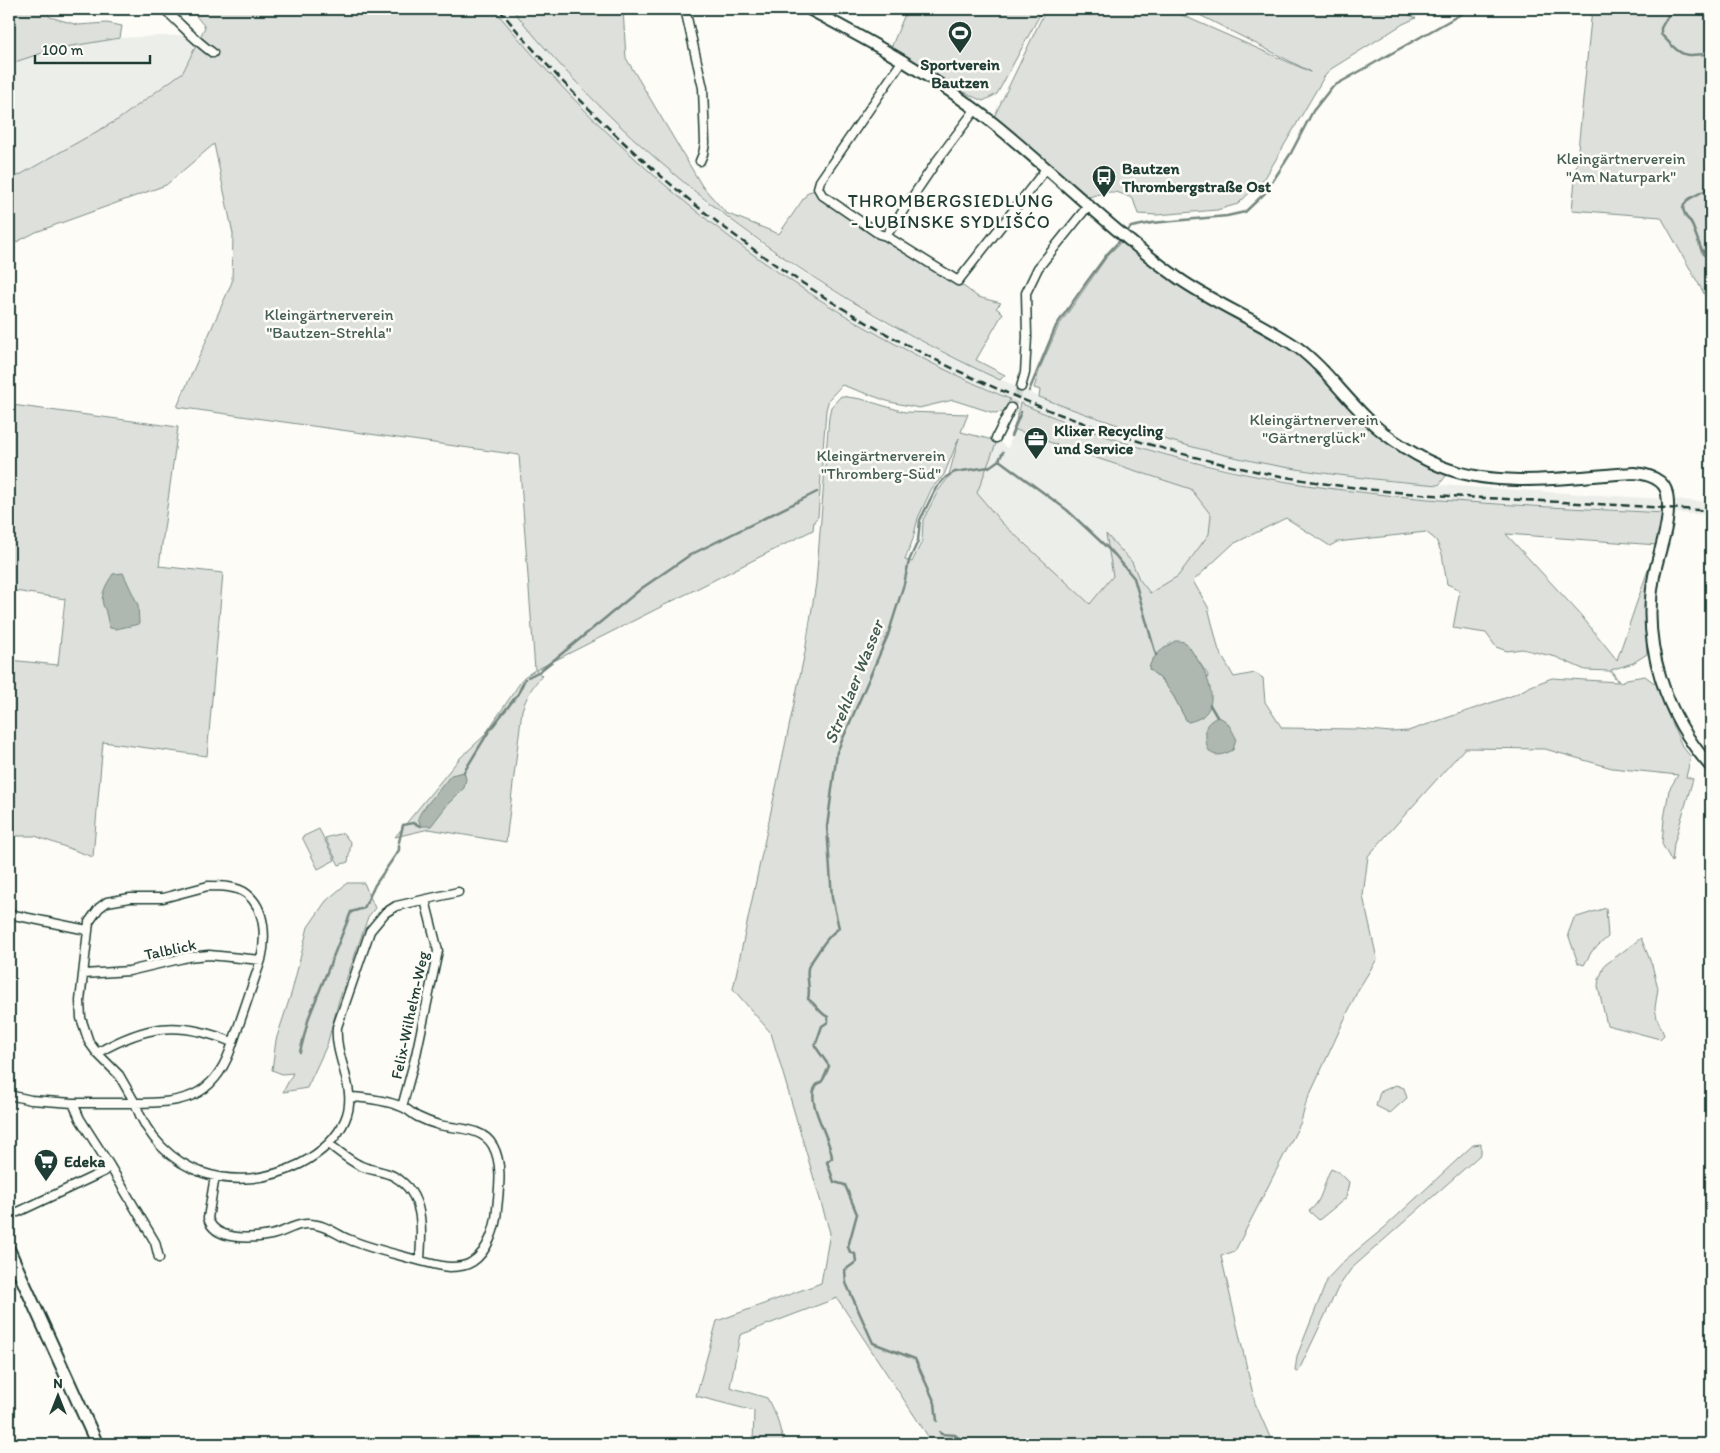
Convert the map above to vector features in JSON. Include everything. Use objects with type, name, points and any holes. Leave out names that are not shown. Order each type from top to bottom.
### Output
[{"type":"main road","points":[[9,1250],[97,1444]]},
{"type":"street","points":[[164,9],[186,29],[194,40],[213,53]]},
{"type":"street","points":[[685,9],[702,88],[705,143],[700,161]]},
{"type":"street","points":[[809,9],[903,60],[943,86],[975,110],[1123,235],[1178,278],[1297,347],[1327,373],[1366,417],[1392,438],[1436,464],[1449,470],[1479,477],[1526,480],[1634,473],[1646,475],[1661,483],[1667,493],[1668,508],[1654,577],[1652,633],[1662,682],[1672,707],[1700,755],[1711,767]]},
{"type":"street","points":[[903,60],[826,172],[818,188],[822,195],[879,234],[886,236],[958,281],[1046,169]]},
{"type":"street","points":[[886,236],[936,162],[975,110]]},
{"type":"street","points":[[1021,387],[1024,381],[1025,364],[1026,293],[1038,268],[1088,206]]},
{"type":"street","points":[[996,438],[1011,408]]},
{"type":"street","points":[[9,1096],[73,1103],[135,1103],[174,1101],[199,1091],[217,1076],[226,1062],[265,945],[261,918],[255,905],[246,894],[233,888],[208,886],[164,898],[130,898],[107,902],[88,922],[80,1000],[81,1018],[89,1042],[97,1054],[119,1075],[135,1103],[140,1119],[158,1144],[185,1166],[199,1173],[231,1179],[251,1179],[290,1169],[329,1144],[346,1118],[350,1097],[336,1038],[336,1027],[370,931],[385,913],[396,906],[458,892]]},
{"type":"street","name":"Felix-Wilhelm-Weg","points":[[402,1107],[416,1055],[438,951],[425,900]]},
{"type":"street","points":[[9,914],[87,930]]},
{"type":"street","name":"Talblick","points":[[84,974],[129,971],[209,955],[261,960]]},
{"type":"street","points":[[97,1054],[120,1040],[139,1033],[174,1028],[194,1030],[232,1042]]},
{"type":"street","points":[[215,1176],[208,1218],[210,1224],[216,1230],[230,1235],[245,1238],[260,1237],[272,1235],[293,1226],[309,1224],[321,1226],[349,1240],[377,1250],[451,1267],[464,1266],[473,1261],[484,1248],[492,1233],[497,1214],[499,1174],[498,1157],[493,1145],[486,1137],[475,1131],[439,1125],[418,1117],[402,1107],[371,1098],[350,1097]]},
{"type":"street","points":[[73,1103],[80,1118],[155,1242],[160,1258]]},
{"type":"street","points":[[329,1144],[362,1166],[394,1176],[411,1191],[420,1212],[420,1260]]},
{"type":"street","points":[[18,1212],[104,1172],[110,1166]]},
{"type":"shaded area","points":[[494,9],[512,9],[556,60],[654,157],[711,206],[755,239],[801,271],[882,321],[947,355],[1039,397],[1077,411],[1180,443],[1282,467],[1394,482],[1711,502],[1711,515],[1438,500],[1312,486],[1256,476],[1177,457],[1112,438],[1034,409],[939,367],[876,333],[792,282],[748,251],[643,167],[545,70]]},
{"type":"shaded area","points":[[184,35],[195,44],[183,72],[119,119],[9,181],[9,81],[15,62],[54,49],[120,38]]},
{"type":"shaded area","points":[[1014,429],[1191,489],[1211,515],[1209,534],[1178,577],[1150,593],[1139,579],[1132,562],[1113,576],[1090,605],[1001,522],[977,493],[997,441],[1008,448]]},
{"type":"shaded area","points":[[123,573],[138,605],[139,624],[116,629],[110,628],[102,601],[103,593],[113,574]]},
{"type":"shaded area","points":[[1175,641],[1185,642],[1189,647],[1201,665],[1211,694],[1207,712],[1200,718],[1188,722],[1163,681],[1149,669],[1155,656]]},
{"type":"shaded area","points":[[1217,717],[1227,722],[1236,738],[1233,750],[1217,755],[1210,752],[1208,748],[1206,731],[1207,725]]},
{"type":"shaded area","points":[[464,772],[466,779],[464,788],[448,804],[431,826],[421,826],[418,818],[421,812],[451,775]]},
{"type":"green space","points":[[9,9],[45,9],[50,17],[78,25],[107,23],[122,26],[120,38],[54,49],[15,62],[9,81]]},
{"type":"green space","name":"Kleingärtnerverein \"Bautzen-Strehla\"","points":[[193,9],[494,9],[547,71],[604,129],[664,185],[728,236],[795,283],[864,326],[936,365],[1010,399],[1006,410],[994,413],[953,400],[919,408],[890,402],[842,385],[829,399],[826,410],[818,517],[814,521],[813,530],[536,670],[542,676],[530,691],[522,710],[506,842],[429,829],[395,837],[459,759],[484,736],[524,677],[535,670],[519,455],[177,407],[232,282],[233,234],[214,144],[166,185],[36,232],[9,246],[9,181],[119,119],[183,72],[205,27],[192,11]],"holes":[[[464,788],[448,804],[421,812],[433,799]]]},
{"type":"green space","points":[[512,9],[623,9],[626,58],[702,186],[726,213],[779,234],[808,192],[816,190],[978,297],[1001,303],[996,308],[1003,313],[976,360],[1005,375],[1000,380],[931,346],[863,308],[798,267],[735,223],[675,175],[617,123],[563,68]]},
{"type":"green space","name":"Sportverein Bautzen","points":[[907,9],[1043,9],[997,94],[983,101],[948,83],[891,48]]},
{"type":"green space","points":[[1046,9],[1168,9],[1311,72],[1188,9],[1396,9],[1416,18],[1403,24],[1331,69],[1324,77],[1265,178],[1238,204],[1217,210],[1157,215],[1138,214],[1133,199],[1116,192],[1107,192],[1089,197],[994,117]]},
{"type":"green space","name":"Kleingärtnerverein \"Am Naturpark\"","points":[[1592,9],[1708,9],[1711,20],[1711,304],[1661,217],[1572,210]]},
{"type":"green space","name":"Kleingärtnerverein \"Gärtnerglück\"","points":[[1121,242],[1173,281],[1305,356],[1350,407],[1448,473],[1439,485],[1348,476],[1280,466],[1229,456],[1174,442],[1039,397],[1040,390],[1034,388],[1040,368],[1058,327],[1108,255]]},
{"type":"green space","points":[[9,395],[12,405],[178,427],[159,566],[223,573],[207,756],[103,742],[93,857],[35,836],[9,836],[9,660],[58,665],[65,599],[9,590]]},
{"type":"green space","name":"Kleingärtnerverein \"Thromberg-Süd\"","points":[[841,396],[861,399],[905,412],[968,414],[961,432],[997,441],[977,493],[1001,522],[1090,604],[1113,576],[1106,534],[1132,562],[1139,579],[1150,593],[1178,576],[1209,534],[1211,515],[1191,489],[1014,429],[1020,403],[1141,448],[1225,470],[1267,478],[1351,491],[1429,499],[1664,513],[1657,545],[1506,534],[1579,613],[1617,660],[1649,567],[1646,623],[1647,654],[1633,663],[1611,670],[1620,683],[1627,679],[1645,676],[1657,685],[1682,746],[1691,757],[1686,777],[1693,779],[1674,844],[1672,862],[1662,844],[1669,790],[1678,775],[1612,768],[1545,749],[1465,748],[1368,856],[1363,896],[1377,959],[1358,990],[1306,1103],[1301,1122],[1235,1251],[1221,1256],[1255,1403],[1273,1444],[933,1444],[837,1298],[740,1335],[730,1387],[767,1398],[777,1418],[784,1444],[753,1444],[754,1411],[696,1396],[717,1321],[821,1283],[830,1233],[771,1033],[733,989],[805,652],[816,583],[831,407]],"holes":[[[959,438],[948,478],[938,491],[923,520],[922,541],[912,562],[905,560],[918,518],[932,488],[944,475]],[[1286,518],[1330,546],[1337,542],[1426,532],[1436,540],[1442,554],[1447,584],[1460,590],[1453,628],[1486,633],[1496,647],[1507,651],[1522,649],[1556,657],[1585,670],[1610,671],[1618,682],[1552,678],[1514,695],[1408,731],[1282,728],[1265,702],[1263,678],[1255,673],[1234,677],[1219,651],[1208,607],[1193,581],[1233,544]],[[1186,643],[1208,675],[1202,717],[1188,722],[1169,689],[1149,669],[1153,659],[1170,644]]]},
{"type":"green space","points":[[319,829],[335,860],[318,869],[302,837]]},
{"type":"green space","points":[[343,833],[351,843],[348,862],[339,865],[325,838]]},
{"type":"green space","points":[[347,883],[364,883],[375,908],[368,917],[339,1000],[327,1045],[307,1088],[283,1092],[293,1073],[282,1074],[272,1070],[276,1040],[292,991],[308,927],[326,901]]},
{"type":"green space","points":[[1606,908],[1608,937],[1592,951],[1584,965],[1578,963],[1568,934],[1574,918]]},
{"type":"green space","points":[[1641,938],[1652,965],[1658,988],[1655,1008],[1664,1035],[1660,1039],[1607,1025],[1598,986],[1605,965]]},
{"type":"green space","points":[[1396,1085],[1404,1088],[1407,1098],[1390,1113],[1376,1106],[1380,1092]]},
{"type":"green space","points":[[1481,1144],[1481,1154],[1351,1269],[1338,1288],[1298,1372],[1295,1371],[1297,1356],[1328,1278],[1345,1260],[1384,1228],[1473,1145]]},
{"type":"green space","points":[[1331,1169],[1340,1173],[1349,1182],[1346,1198],[1319,1220],[1309,1211],[1320,1197]]},
{"type":"waterway","name":"Strehlaer Wasser","points":[[1126,233],[1131,227],[1152,223],[1227,216],[1245,212],[1265,193],[1291,153],[1313,111],[1332,87],[1470,9]]},
{"type":"waterway","points":[[1670,9],[1661,28],[1661,34],[1674,48],[1682,53],[1687,55],[1711,55]]},
{"type":"waterway","points":[[1711,187],[1689,199],[1683,209],[1686,217],[1691,222],[1703,254],[1711,260]]},
{"type":"waterway","name":"Strehlaer Wasser","points":[[1029,391],[1056,326],[1108,253],[1123,237]]},
{"type":"waterway","points":[[1702,250],[1711,255]]},
{"type":"waterway","points":[[9,296],[11,299],[9,308]]},
{"type":"waterway","points":[[1011,436],[1021,412]]},
{"type":"waterway","name":"Strehlaer Wasser","points":[[937,1421],[935,1403],[915,1359],[873,1343],[846,1283],[845,1270],[856,1262],[855,1254],[850,1252],[848,1247],[857,1214],[845,1185],[834,1182],[827,1162],[832,1158],[831,1150],[814,1101],[813,1093],[816,1086],[822,1081],[829,1066],[815,1046],[822,1026],[828,1022],[828,1017],[808,999],[808,968],[822,946],[839,928],[832,898],[827,827],[837,752],[888,635],[909,561],[918,541],[920,520],[936,488],[946,477],[955,472],[989,467],[999,460],[1003,452]]},
{"type":"waterway","points":[[999,460],[1067,510],[1115,555],[1134,578],[1156,655]]},
{"type":"waterway","points":[[528,677],[540,671],[642,588],[690,555],[817,492]]},
{"type":"waterway","points":[[464,772],[489,731],[518,694],[525,679]]},
{"type":"waterway","points":[[1210,705],[1217,717]]},
{"type":"waterway","points":[[399,842],[403,825],[413,823],[421,826]]},
{"type":"waterway","points":[[300,1052],[309,1017],[351,912],[364,908],[375,885],[399,850],[399,845]]},
{"type":"waterway","name":"Strehlaer Wasser","points":[[940,1432],[941,1434],[955,1435],[966,1444]]},
{"type":"tunnel","points":[[1011,408],[1021,387]]},
{"type":"railway","points":[[499,9],[579,99],[667,181],[761,254],[861,319],[966,375],[1077,420],[1191,456],[1309,481],[1382,491],[1432,495],[1711,511]]},
{"type":"place","name":"Sportverein Bautzen","points":[[960,54]]},
{"type":"place","name":"Bautzen Thrombergstraße Ost","points":[[1104,198]]},
{"type":"place","name":"Klixer Recycling und Service","points":[[1036,460]]},
{"type":"place","name":"Edeka","points":[[46,1182]]},
{"type":"district","name":"THROMBERGSIEDLUNG - LUBINSKE SYDLIŠĆO","points":[[951,211]]}]
